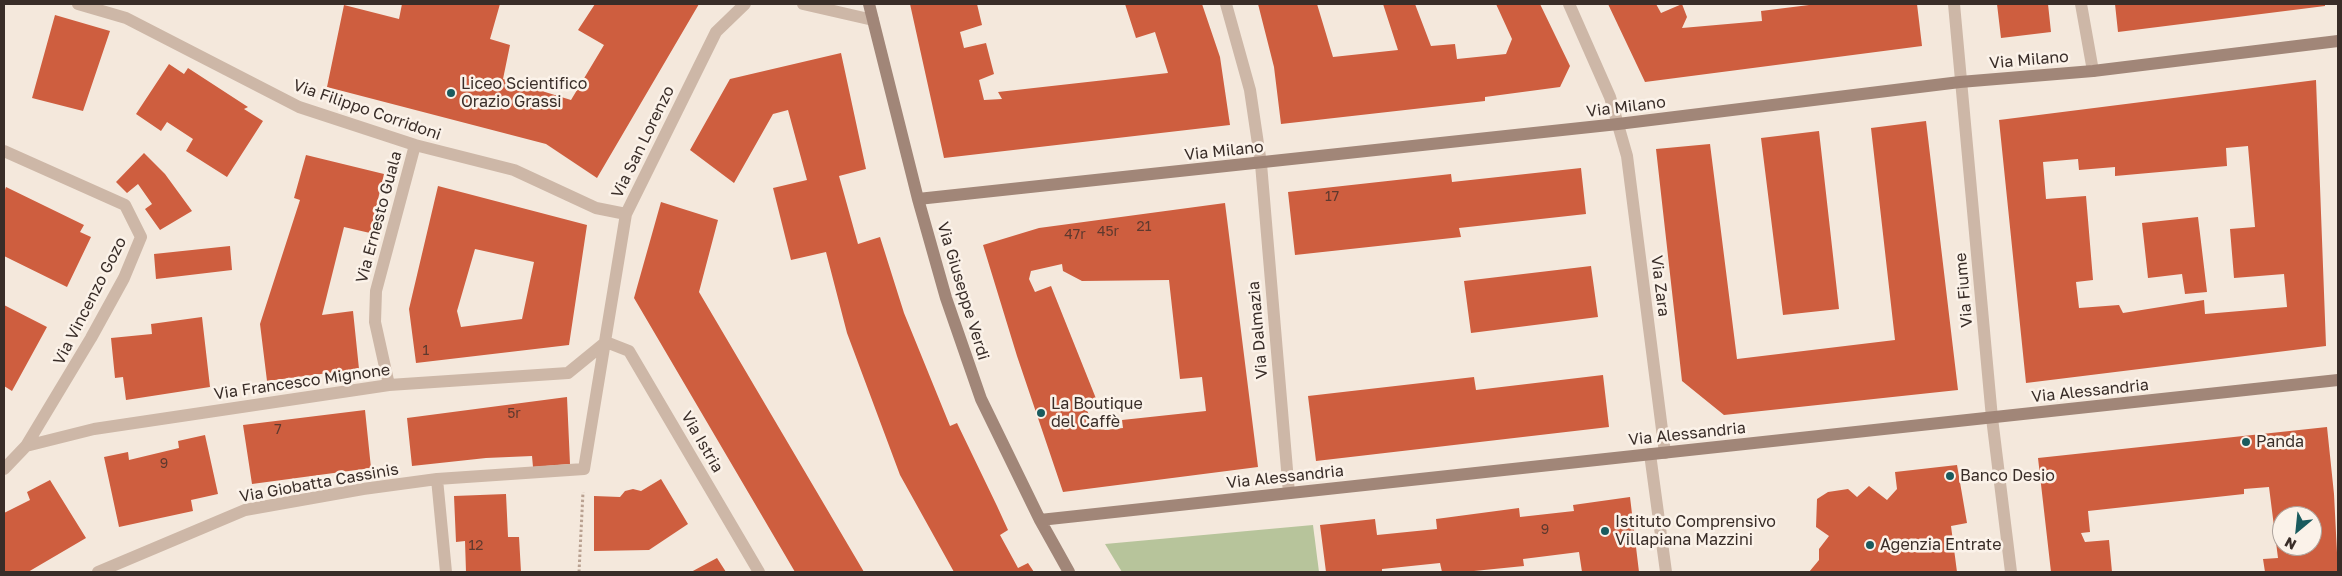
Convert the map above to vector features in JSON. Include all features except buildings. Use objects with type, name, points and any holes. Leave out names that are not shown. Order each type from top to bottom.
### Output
[{"type":"street","name":"Via Filippo Corridoni","points":[[78,4],[126,18],[299,107],[415,145],[514,170],[596,208],[626,214]]},
{"type":"street","name":"Via San Lorenzo","points":[[584,469],[626,214],[716,32],[744,4]]},
{"type":"street","points":[[802,4],[873,20]]},
{"type":"street","name":"Via Giuseppe Verdi","points":[[869,4],[918,199],[946,298],[981,399],[1040,520],[1069,572]]},
{"type":"street","name":"Via Dalmazia","points":[[1226,4],[1250,90],[1261,164],[1289,493]]},
{"type":"street","name":"Via Zara","points":[[1569,4],[1610,97],[1627,156],[1665,453]]},
{"type":"street","name":"Via Fiume","points":[[1954,4],[1992,418],[2011,572]]},
{"type":"street","points":[[2081,4],[2093,71]]},
{"type":"street","name":"Via Milano","points":[[918,199],[1261,164],[1618,124],[1960,82],[2093,71],[2338,41]]},
{"type":"street","name":"Via Ernesto Guala","points":[[388,385],[376,322],[376,291],[415,145]]},
{"type":"street","name":"Via Vincenzo Gozo","points":[[4,151],[125,205],[141,237],[124,278],[91,338],[26,446]]},
{"type":"street","name":"Via Francesco Mignone","points":[[26,446],[94,429],[388,385],[568,373],[606,342]]},
{"type":"street","name":"Via Istria","points":[[606,342],[629,351],[759,572]]},
{"type":"street","name":"Via Alessandria","points":[[1040,520],[2338,380]]},
{"type":"street","points":[[4,469],[26,446]]},
{"type":"street","points":[[1650,454],[1666,572]]},
{"type":"street","name":"Via Giobatta Cassinis","points":[[98,572],[245,510],[363,489],[437,479],[584,469]]},
{"type":"street","points":[[437,479],[446,572]]},
{"type":"path","points":[[580,572],[584,469]]},
{"type":"green space","points":[[1313,525],[1319,572],[1122,572],[1105,544]]},
{"type":"place","name":"Liceo Scientifico Orazio Grassi","points":[[451,93]]},
{"type":"place","name":"La Boutique del Caffè","points":[[1041,413]]},
{"type":"place","name":"Panda","points":[[2246,442]]},
{"type":"place","name":"Banco Desio","points":[[1950,476]]},
{"type":"place","name":"Istituto Comprensivo Villapiana Mazzini","points":[[1605,531]]},
{"type":"place","name":"Agenzia Entrate","points":[[1870,545]]}]
